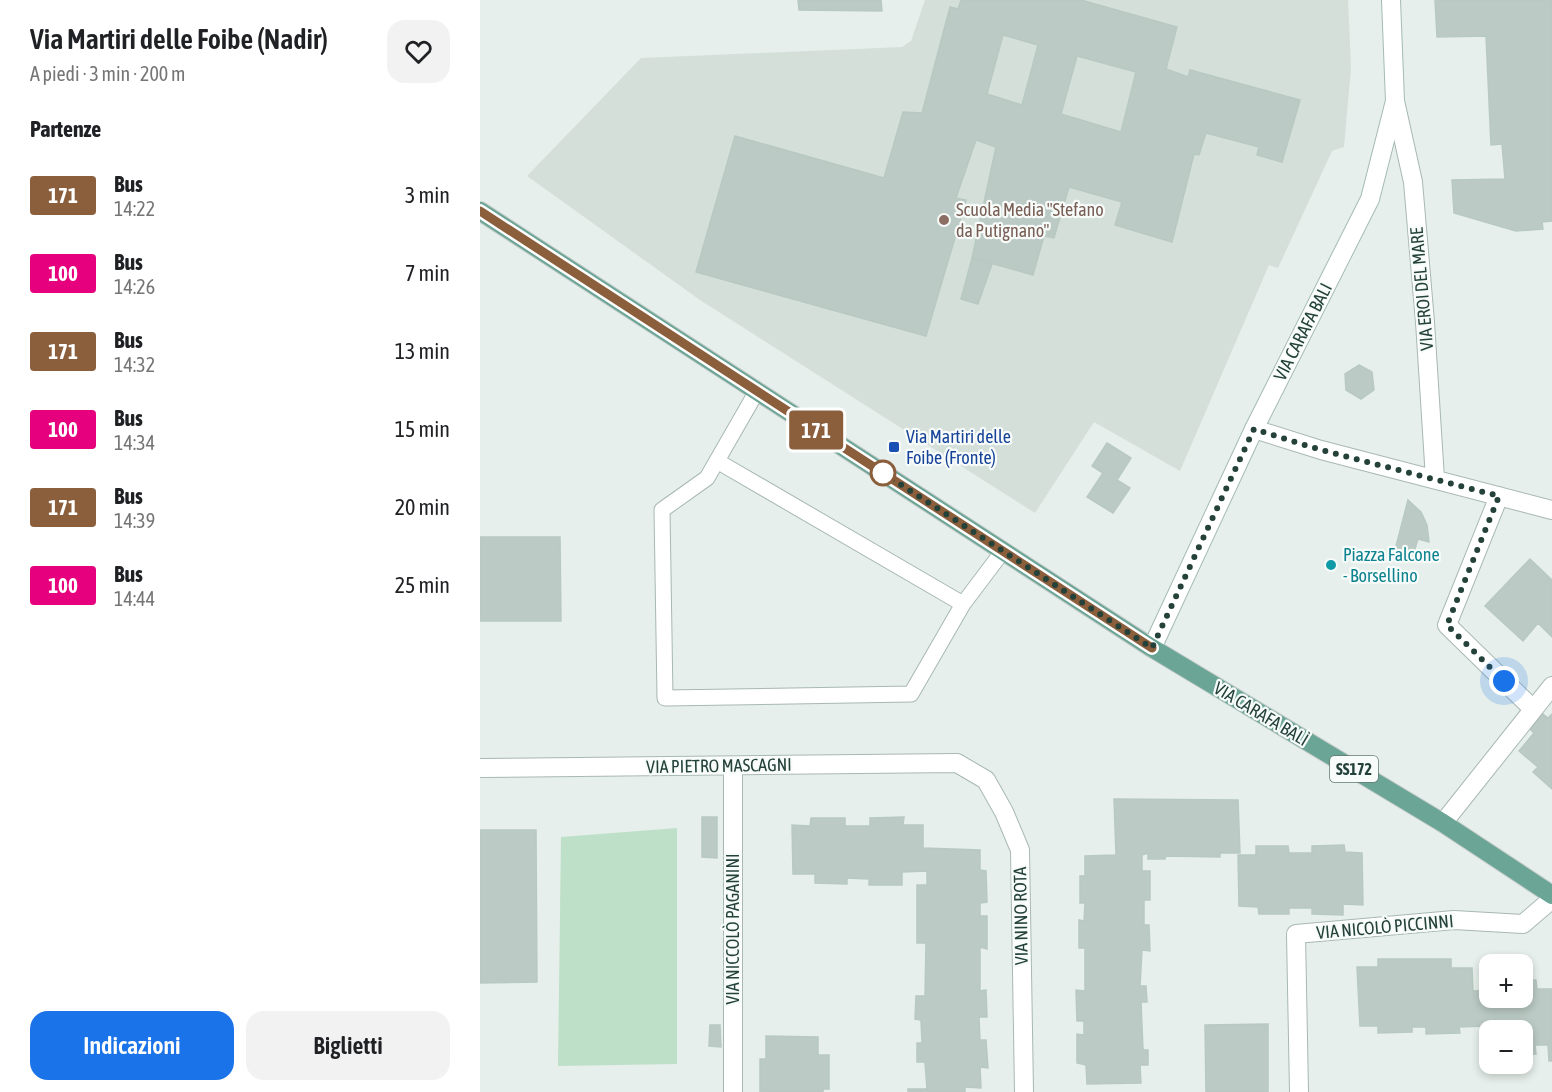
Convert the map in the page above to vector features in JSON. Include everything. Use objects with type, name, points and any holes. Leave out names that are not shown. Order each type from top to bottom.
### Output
[{"type":"main road","name":"SS172","points":[[480,211],[1152,648]]},
{"type":"main road","name":"VIA CARAFA BALÌ","points":[[1152,648],[1443,823],[1552,894]]},
{"type":"street","name":"VIA CARAFA BALI","points":[[1152,648],[1254,429],[1370,199],[1395,101],[1391,0]]},
{"type":"street","name":"VIA EROI DEL MARE","points":[[1395,101],[1413,182],[1435,479]]},
{"type":"street","points":[[1254,429],[1321,450],[1552,510]]},
{"type":"street","points":[[1499,496],[1447,625],[1533,709]]},
{"type":"street","points":[[1443,823],[1552,686]]},
{"type":"street","name":"VIA PIETRO MASCAGNI","points":[[480,768],[957,763]]},
{"type":"street","name":"VIA NINO ROTA","points":[[957,763],[986,780],[1004,812],[1020,850],[1024,1092]]},
{"type":"street","name":"VIA NICCOLÒ PAGANINI","points":[[733,765],[734,1092]]},
{"type":"street","name":"VIA NICOLÒ PICCINNI","points":[[1299,1092],[1296,934],[1454,920],[1523,924],[1552,899]]},
{"type":"lane","points":[[757,391],[707,478],[662,510],[665,698],[911,694],[963,604],[1003,551]]},
{"type":"lane","points":[[717,461],[963,604]]},
{"type":"shaded area","name":"Scuola Media \"Stefano da Putignano\"","points":[[925,0],[1348,0],[1351,68],[1344,147],[1332,151],[1278,268],[1269,265],[1180,471],[1094,422],[1035,513],[700,300],[527,176],[641,58],[902,47],[911,41]]},
{"type":"green space","points":[[677,828],[677,1064],[558,1066],[561,837]]},
{"type":"building","points":[[798,0],[881,0],[882,11],[799,10]]},
{"type":"building","points":[[961,0],[1081,0],[1177,27],[1166,69],[1188,77],[1190,70],[1300,100],[1282,162],[1257,155],[1259,147],[1206,133],[1199,155],[1194,154],[1172,242],[1115,225],[1122,202],[1069,187],[1054,238],[1044,236],[1033,275],[972,258],[996,147],[976,140],[956,198],[966,200],[926,336],[696,272],[735,136],[884,178],[903,112],[922,113],[950,7],[958,9]],"holes":[[[1003,35],[1038,45],[1022,105],[987,94]],[[1077,56],[1136,72],[1121,132],[1061,114]]]},
{"type":"building","points":[[1435,0],[1552,0],[1552,221],[1542,222],[1543,229],[1516,231],[1454,213],[1452,180],[1505,179],[1502,144],[1491,145],[1486,36],[1437,37]]},
{"type":"building","points":[[972,258],[992,264],[978,304],[961,299]]},
{"type":"building","points":[[1359,365],[1372,372],[1374,390],[1361,399],[1346,390],[1345,374]]},
{"type":"building","points":[[1107,443],[1131,458],[1117,480],[1130,488],[1113,513],[1087,497],[1103,473],[1092,466]]},
{"type":"building","points":[[1408,500],[1421,512],[1427,525],[1429,542],[1418,539],[1413,555],[1395,550]]},
{"type":"building","points":[[480,537],[560,537],[561,621],[480,621]]},
{"type":"building","points":[[1530,559],[1552,580],[1552,637],[1538,623],[1523,641],[1485,606]]},
{"type":"building","points":[[1543,714],[1548,718],[1552,714],[1552,789],[1533,772],[1538,767],[1519,751],[1534,733],[1530,729]]},
{"type":"building","points":[[1114,799],[1238,800],[1240,853],[1220,853],[1220,857],[1166,856],[1165,859],[1148,859],[1148,853],[1142,855],[1142,871],[1150,871],[1150,900],[1144,900],[1144,925],[1149,925],[1150,951],[1142,950],[1140,986],[1146,986],[1147,1002],[1141,1002],[1143,1050],[1148,1050],[1148,1065],[1140,1065],[1141,1083],[1087,1084],[1086,1065],[1077,1063],[1077,1034],[1084,1035],[1084,1021],[1077,1021],[1076,990],[1085,991],[1085,948],[1079,948],[1079,920],[1084,921],[1085,903],[1080,903],[1080,876],[1085,876],[1085,856],[1116,855]]},
{"type":"building","points":[[702,817],[717,817],[717,858],[702,857]]},
{"type":"building","points":[[904,817],[903,825],[923,825],[923,848],[980,850],[980,870],[986,871],[987,902],[980,903],[980,916],[987,916],[987,949],[980,947],[980,991],[986,990],[987,1017],[979,1017],[980,1040],[986,1040],[988,1068],[980,1067],[981,1088],[965,1087],[965,1092],[908,1092],[908,1089],[927,1089],[925,1062],[917,1062],[917,1043],[922,1043],[921,1020],[915,1019],[916,996],[925,996],[926,943],[917,943],[917,885],[927,885],[927,871],[902,872],[902,885],[869,885],[869,879],[847,878],[847,884],[815,883],[815,874],[793,874],[792,825],[810,826],[811,818],[845,818],[845,826],[870,826],[870,818]]},
{"type":"building","points":[[480,830],[536,830],[537,982],[480,983]]},
{"type":"building","points":[[1344,845],[1345,852],[1362,853],[1363,905],[1343,904],[1343,915],[1312,914],[1312,908],[1289,908],[1289,914],[1259,914],[1258,907],[1239,906],[1238,855],[1256,855],[1256,846],[1288,846],[1289,853],[1312,853],[1312,846]]},
{"type":"building","points":[[1378,959],[1451,959],[1451,968],[1472,968],[1473,991],[1479,991],[1479,1008],[1533,1008],[1533,980],[1536,980],[1537,989],[1552,989],[1552,1061],[1549,1061],[1548,1045],[1535,1045],[1536,1054],[1533,1054],[1533,1020],[1479,1020],[1479,1026],[1459,1027],[1460,1033],[1426,1034],[1426,1027],[1412,1027],[1412,1032],[1378,1033],[1378,1026],[1360,1026],[1357,967],[1378,967]]},
{"type":"building","points":[[1268,1024],[1268,1092],[1206,1092],[1205,1025]]},
{"type":"building","points":[[710,1025],[720,1025],[721,1047],[709,1046]]},
{"type":"building","points":[[766,1036],[818,1037],[818,1055],[829,1055],[829,1089],[823,1089],[823,1092],[760,1092],[760,1059],[766,1059]]},
{"type":"bus line","name":"171","points":[[480,211],[1152,648]]},
{"type":"place","name":"Scuola Media \"Stefano da Putignano\"","points":[[944,220]]},
{"type":"place","name":"Via Martiri delle Foibe (Fronte)","points":[[894,447]]},
{"type":"place","name":"Piazza Falcone - Borsellino","points":[[1331,565]]},
{"type":"route","points":[[883,473],[1152,648],[1254,429],[1321,450],[1499,496],[1447,625],[1504,681]]}]
